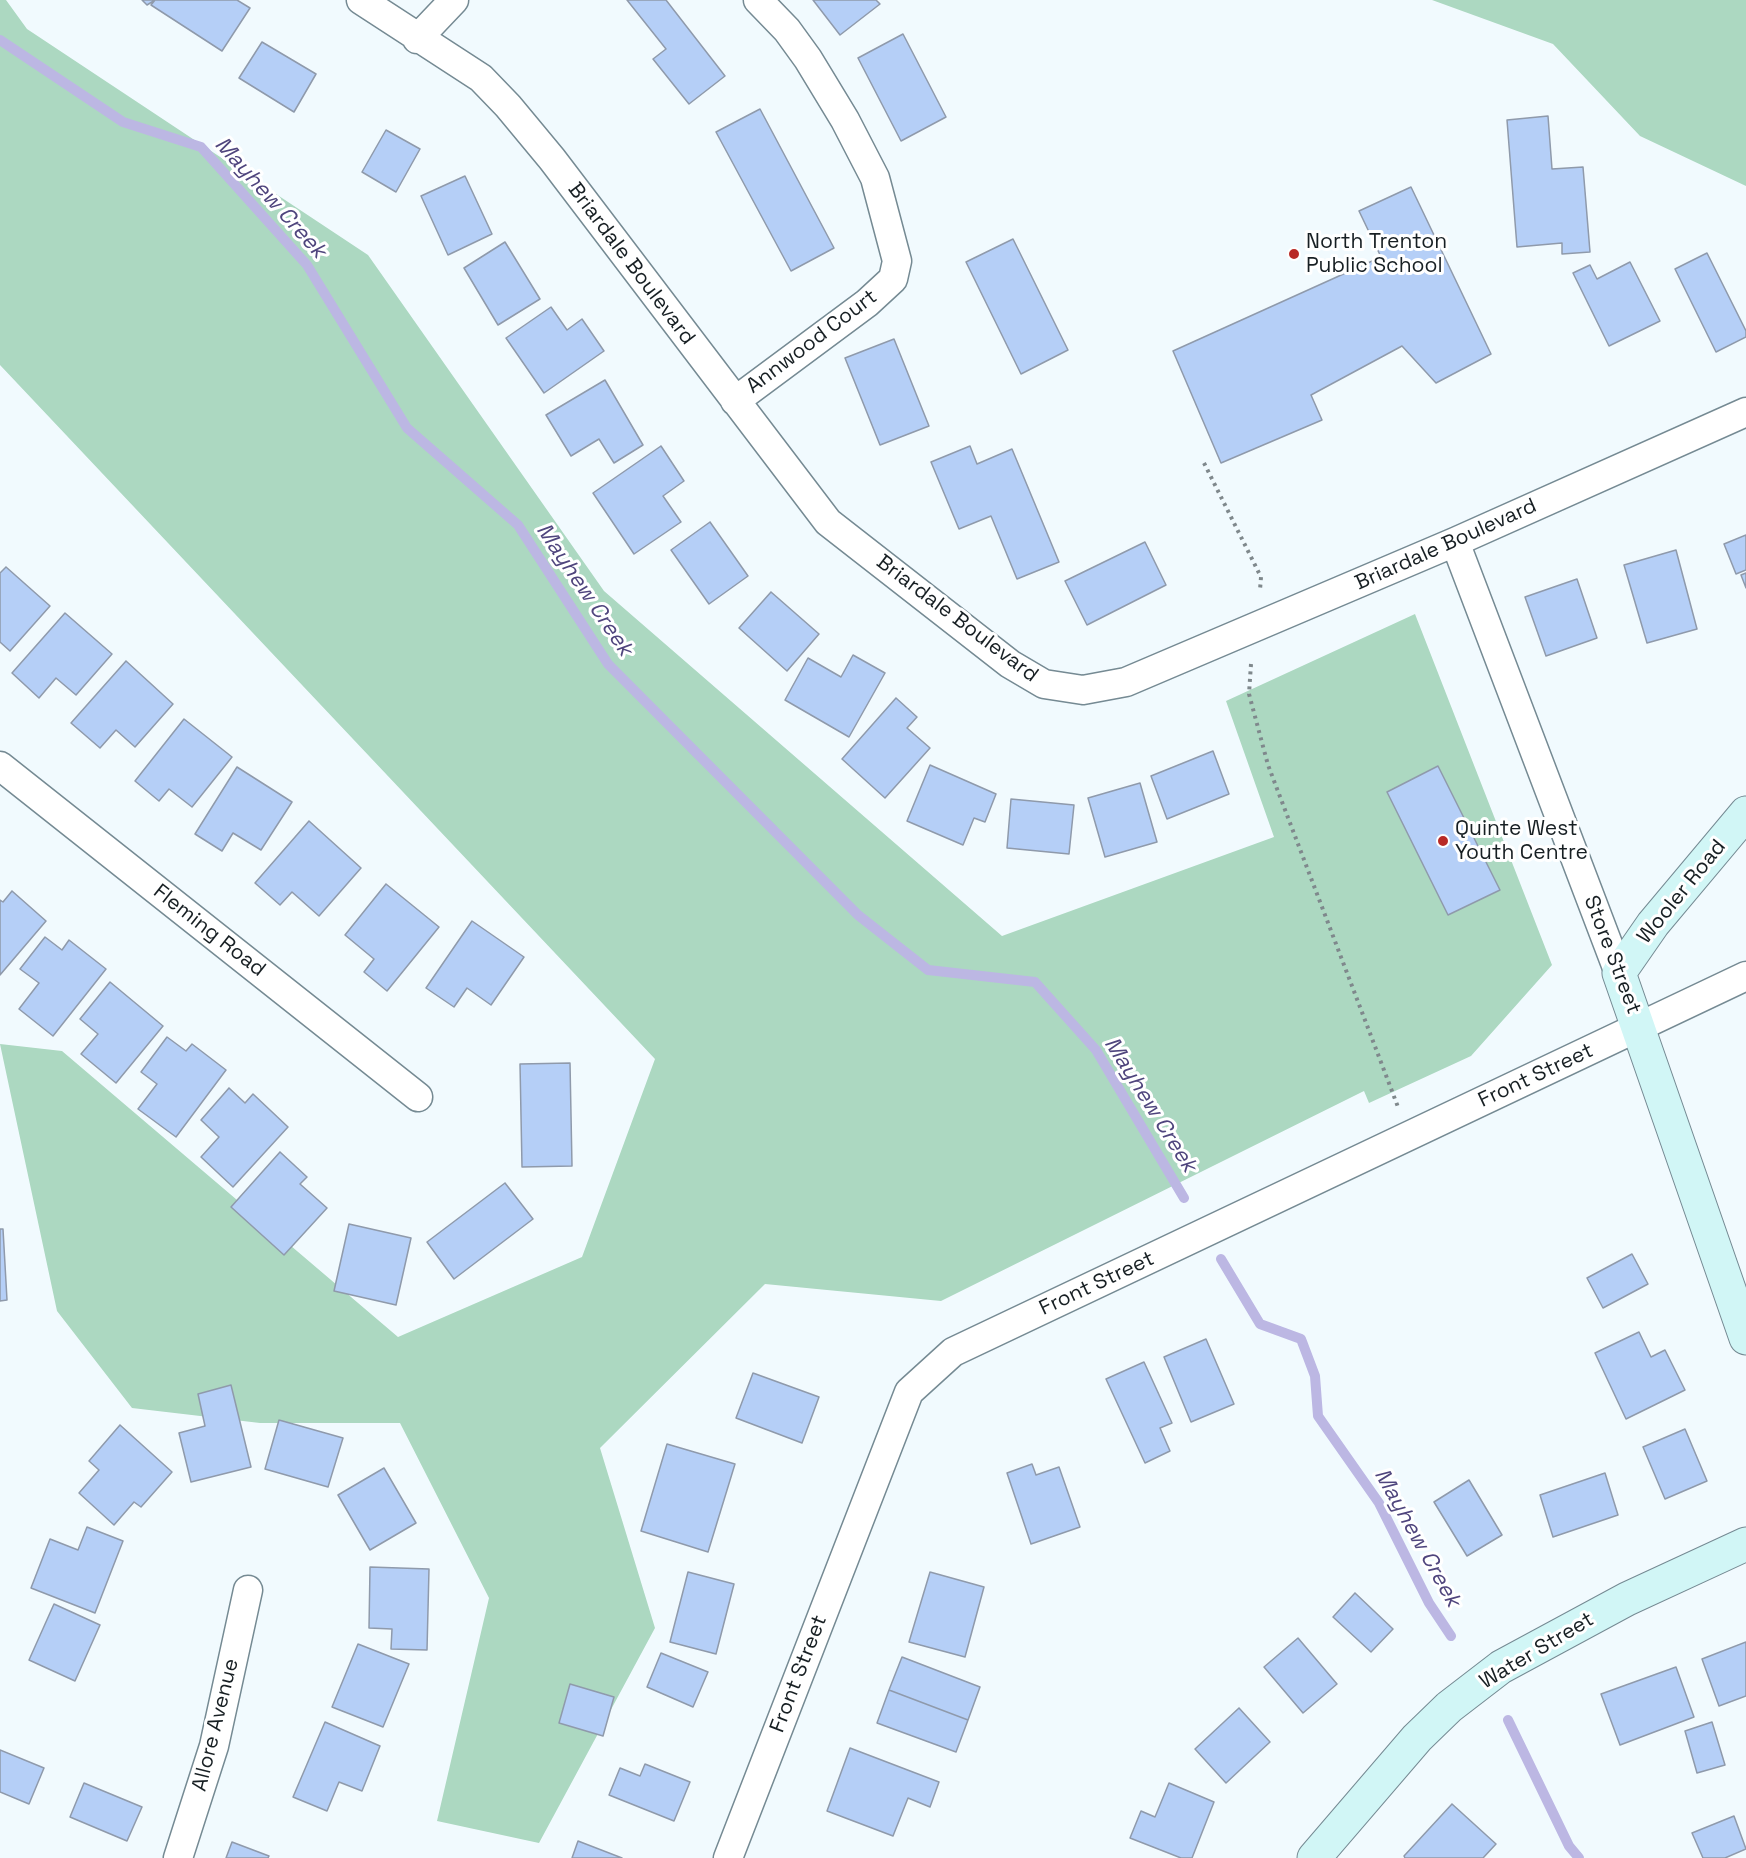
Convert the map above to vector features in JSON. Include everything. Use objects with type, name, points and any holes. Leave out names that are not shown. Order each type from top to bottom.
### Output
[{"type":"street","name":"Briardale Boulevard","points":[[361,0],[417,39],[482,78],[508,106],[552,159],[828,522],[1010,664],[1044,684],[1083,690],[1126,682],[1455,542],[1746,412]]},
{"type":"street","points":[[417,39],[454,0]]},
{"type":"street","name":"Annwood Court","points":[[735,401],[867,303],[893,279],[897,261],[875,178],[845,120],[808,59],[787,30],[758,0]]},
{"type":"street","name":"Store Street","points":[[1455,542],[1640,1026],[1746,1338]]},
{"type":"street","name":"Fleming Road","points":[[0,766],[418,1097]]},
{"type":"street","name":"Wooler Road","points":[[1619,973],[1653,924],[1746,813]]},
{"type":"street","name":"Front Street","points":[[728,1858],[909,1392],[953,1352],[1746,976]]},
{"type":"street","name":"Water Street","points":[[1314,1858],[1417,1738],[1449,1707],[1501,1667],[1628,1599],[1746,1544]]},
{"type":"street","name":"Allore Avenue","points":[[178,1858],[214,1746],[248,1590]]},
{"type":"path","points":[[1204,463],[1261,577]]},
{"type":"path","points":[[1252,661],[1249,694],[1268,765],[1399,1110]]},
{"type":"green space","points":[[0,0],[6,0],[27,29],[368,255],[604,591],[1002,936],[1274,837],[1226,701],[1415,614],[1552,965],[1471,1056],[1369,1103],[1364,1091],[941,1301],[765,1284],[600,1448],[655,1628],[539,1843],[437,1821],[489,1598],[400,1423],[260,1423],[132,1408],[57,1311],[0,1044],[62,1051],[398,1337],[582,1257],[655,1059],[0,365]]},
{"type":"green space","points":[[1432,0],[1746,0],[1746,186],[1640,136],[1553,44]]},
{"type":"building","points":[[142,0],[155,0],[147,5]]},
{"type":"building","points":[[155,0],[237,0],[250,8],[222,51],[151,5]]},
{"type":"building","points":[[627,0],[666,0],[725,76],[689,104],[653,59],[666,49]]},
{"type":"building","points":[[813,0],[876,0],[880,4],[840,35]]},
{"type":"building","points":[[903,34],[946,117],[901,141],[858,58]]},
{"type":"building","points":[[262,42],[316,74],[294,112],[239,78]]},
{"type":"building","points":[[760,109],[834,248],[791,271],[716,132]]},
{"type":"building","points":[[1548,116],[1552,169],[1583,167],[1590,252],[1562,254],[1562,243],[1517,247],[1507,120]]},
{"type":"building","points":[[386,130],[420,149],[396,192],[362,172]]},
{"type":"building","points":[[465,176],[492,234],[448,255],[421,196]]},
{"type":"building","points":[[1411,187],[1491,354],[1436,383],[1402,346],[1311,395],[1322,420],[1221,463],[1173,351],[1381,257],[1359,211]]},
{"type":"building","points":[[1013,239],[1068,350],[1021,374],[966,262]]},
{"type":"building","points":[[505,242],[540,299],[498,325],[464,268]]},
{"type":"building","points":[[1707,253],[1746,331],[1746,337],[1716,352],[1675,269]]},
{"type":"building","points":[[1630,262],[1660,321],[1609,346],[1573,273],[1590,265],[1597,279]]},
{"type":"building","points":[[551,307],[567,330],[582,319],[604,351],[544,393],[506,338]]},
{"type":"building","points":[[894,339],[929,426],[880,445],[845,358]]},
{"type":"building","points":[[605,380],[643,445],[614,463],[599,439],[571,456],[546,415]]},
{"type":"building","points":[[661,446],[684,481],[663,496],[681,522],[634,554],[593,493]]},
{"type":"building","points":[[970,446],[977,464],[1012,449],[1059,562],[1017,579],[991,516],[959,529],[931,462]]},
{"type":"building","points":[[710,522],[748,576],[709,604],[671,550]]},
{"type":"building","points":[[1746,535],[1746,570],[1736,574],[1724,544]]},
{"type":"building","points":[[1145,542],[1166,585],[1087,625],[1065,581]]},
{"type":"building","points":[[1676,550],[1697,629],[1647,643],[1624,565]]},
{"type":"building","points":[[6,567],[50,606],[10,651],[0,642],[0,573]]},
{"type":"building","points":[[1746,573],[1746,588],[1741,575]]},
{"type":"building","points":[[1577,579],[1597,638],[1546,656],[1525,597]]},
{"type":"building","points":[[771,592],[819,634],[787,671],[739,628]]},
{"type":"building","points":[[65,613],[112,654],[76,695],[56,678],[39,698],[12,673]]},
{"type":"building","points":[[853,655],[885,673],[849,737],[785,700],[808,658],[841,677]]},
{"type":"building","points":[[126,661],[173,704],[135,747],[116,730],[100,748],[71,723]]},
{"type":"building","points":[[896,698],[917,717],[907,728],[930,748],[885,798],[842,759]]},
{"type":"building","points":[[184,719],[232,757],[192,807],[169,789],[159,801],[135,781]]},
{"type":"building","points":[[1213,751],[1229,794],[1167,819],[1151,776]]},
{"type":"building","points":[[930,765],[996,794],[985,822],[974,818],[963,845],[907,821]]},
{"type":"building","name":"Quinte West Youth Centre","points":[[1438,766],[1500,890],[1448,915],[1387,792]]},
{"type":"building","points":[[237,767],[292,802],[261,850],[233,833],[222,851],[195,834]]},
{"type":"building","points":[[1140,783],[1157,842],[1105,857],[1088,798]]},
{"type":"building","points":[[1011,799],[1074,805],[1069,854],[1007,848]]},
{"type":"building","points":[[309,821],[361,868],[319,916],[292,892],[280,905],[255,883]]},
{"type":"building","points":[[386,884],[439,927],[387,991],[364,972],[374,959],[345,935]]},
{"type":"building","points":[[12,891],[46,921],[0,975],[0,900],[3,902]]},
{"type":"building","points":[[472,921],[524,957],[491,1005],[467,988],[454,1007],[426,988]]},
{"type":"building","points":[[45,937],[62,950],[69,940],[106,969],[53,1036],[19,1009],[39,983],[20,969]]},
{"type":"building","points":[[110,982],[163,1026],[116,1083],[81,1054],[98,1034],[80,1019]]},
{"type":"building","points":[[167,1037],[186,1051],[192,1044],[226,1070],[176,1137],[138,1109],[157,1084],[141,1072]]},
{"type":"building","points":[[570,1063],[572,1166],[522,1167],[520,1064]]},
{"type":"building","points":[[229,1088],[245,1103],[253,1094],[288,1127],[233,1187],[201,1157],[219,1137],[201,1120]]},
{"type":"building","points":[[280,1152],[307,1177],[300,1184],[327,1208],[284,1255],[231,1207]]},
{"type":"building","points":[[505,1183],[533,1219],[454,1279],[427,1242]]},
{"type":"building","points":[[349,1224],[411,1238],[396,1305],[334,1291]]},
{"type":"building","points":[[0,1229],[3,1229],[7,1300],[0,1301]]},
{"type":"building","points":[[1632,1254],[1648,1284],[1603,1308],[1587,1278]]},
{"type":"building","points":[[1639,1332],[1651,1357],[1665,1350],[1685,1390],[1626,1419],[1595,1353]]},
{"type":"building","points":[[1206,1339],[1234,1404],[1191,1422],[1164,1357]]},
{"type":"building","points":[[1144,1362],[1172,1423],[1160,1428],[1170,1451],[1145,1463],[1106,1379]]},
{"type":"building","points":[[753,1373],[819,1397],[802,1443],[736,1418]]},
{"type":"building","points":[[231,1385],[251,1467],[191,1482],[179,1433],[205,1426],[198,1394]]},
{"type":"building","points":[[279,1420],[343,1438],[328,1487],[265,1469]]},
{"type":"building","points":[[120,1425],[172,1472],[141,1507],[134,1502],[114,1525],[79,1493],[99,1470],[89,1461]]},
{"type":"building","points":[[1685,1429],[1707,1481],[1665,1499],[1643,1447]]},
{"type":"building","points":[[667,1444],[735,1464],[708,1552],[641,1531]]},
{"type":"building","points":[[1032,1464],[1036,1475],[1059,1467],[1080,1527],[1031,1544],[1007,1473]]},
{"type":"building","points":[[384,1468],[416,1523],[370,1550],[338,1495]]},
{"type":"building","points":[[1605,1473],[1618,1515],[1553,1537],[1540,1495]]},
{"type":"building","points":[[1469,1480],[1502,1535],[1467,1556],[1434,1502]]},
{"type":"building","points":[[87,1527],[123,1541],[95,1613],[31,1588],[50,1539],[78,1550]]},
{"type":"building","points":[[370,1567],[429,1569],[427,1650],[391,1649],[392,1629],[369,1628]]},
{"type":"building","points":[[688,1572],[734,1584],[716,1654],[670,1642]]},
{"type":"building","points":[[930,1572],[984,1587],[965,1657],[909,1642]]},
{"type":"building","points":[[1355,1593],[1393,1629],[1371,1652],[1333,1617]]},
{"type":"building","points":[[54,1604],[100,1625],[75,1681],[29,1660]]},
{"type":"building","points":[[1298,1638],[1337,1684],[1303,1713],[1264,1667]]},
{"type":"building","points":[[1746,1642],[1746,1696],[1719,1706],[1702,1659]]},
{"type":"building","points":[[358,1644],[409,1664],[383,1727],[332,1707]]},
{"type":"building","points":[[661,1653],[708,1672],[693,1707],[647,1687]]},
{"type":"building","points":[[902,1657],[980,1687],[968,1720],[889,1690]]},
{"type":"building","points":[[1676,1667],[1694,1717],[1620,1745],[1601,1694]]},
{"type":"building","points":[[570,1684],[614,1697],[603,1736],[559,1723]]},
{"type":"building","points":[[889,1690],[968,1720],[956,1752],[877,1723]]},
{"type":"building","points":[[1239,1708],[1270,1742],[1226,1783],[1195,1749]]},
{"type":"building","points":[[325,1722],[380,1746],[362,1791],[339,1782],[327,1811],[293,1797]]},
{"type":"building","points":[[1712,1722],[1725,1765],[1697,1773],[1685,1731]]},
{"type":"building","points":[[850,1748],[939,1782],[930,1807],[908,1798],[893,1836],[827,1811]]},
{"type":"building","points":[[0,1750],[44,1768],[29,1804],[0,1792]]},
{"type":"building","points":[[645,1764],[690,1782],[674,1821],[609,1795],[620,1768],[640,1776]]},
{"type":"building","points":[[84,1783],[142,1807],[127,1841],[70,1817]]},
{"type":"building","points":[[1169,1783],[1214,1802],[1192,1858],[1181,1858],[1130,1838],[1141,1811],[1155,1817]]},
{"type":"building","points":[[1452,1804],[1496,1844],[1483,1858],[1405,1858],[1404,1856]]},
{"type":"building","points":[[1734,1816],[1746,1849],[1725,1858],[1703,1858],[1692,1833]]},
{"type":"building","points":[[578,1841],[622,1858],[572,1858]]},
{"type":"building","points":[[232,1842],[269,1856],[268,1858],[226,1858]]},
{"type":"waterway","name":"Mayhew Creek","points":[[0,40],[123,122],[201,147],[307,265],[407,428],[518,525],[608,664],[858,915],[928,970],[1035,982],[1096,1050],[1184,1198]]},
{"type":"waterway","name":"Mayhew Creek","points":[[1221,1259],[1260,1324],[1301,1339],[1315,1376],[1318,1416],[1379,1503],[1429,1603],[1451,1636]]},
{"type":"waterway","name":"Mayhew Creek","points":[[1508,1720],[1569,1846],[1579,1858]]},
{"type":"place","name":"North Trenton Public School","points":[[1294,254]]},
{"type":"place","name":"Quinte West Youth Centre","points":[[1443,841]]}]
